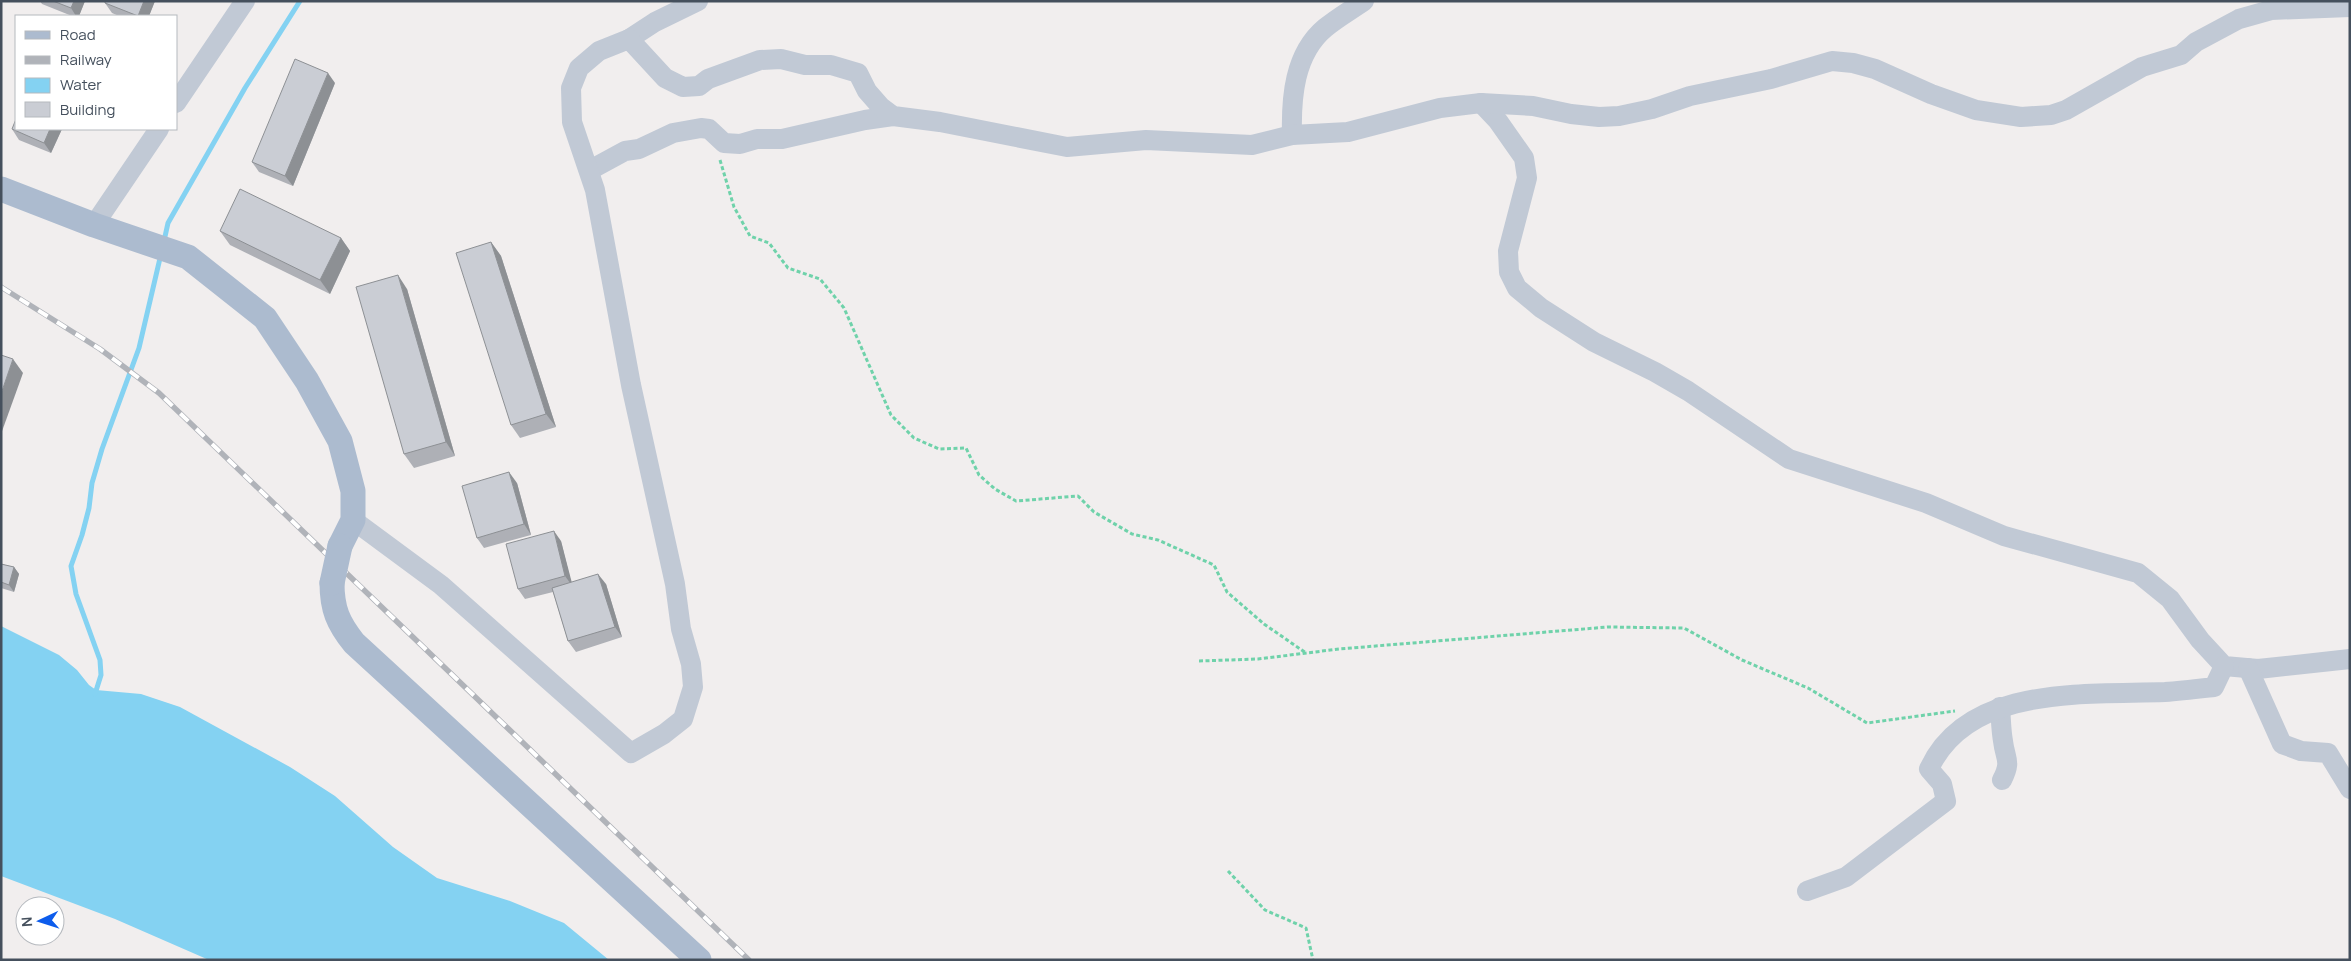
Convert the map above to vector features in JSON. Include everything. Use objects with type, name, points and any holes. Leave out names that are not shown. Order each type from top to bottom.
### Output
[{"type":"main road","points":[[1,189],[94,225],[188,257],[265,318],[307,380],[340,441],[353,491],[353,520],[340,546],[332,583],[332,598],[340,624],[354,643],[699,960]]},
{"type":"street","points":[[178,100],[245,1]]},
{"type":"street","points":[[353,520],[441,585],[632,752],[664,734],[683,718],[693,687],[691,664],[681,629],[675,584],[631,385],[608,268],[604,229],[590,170],[572,122],[570,88],[579,68],[600,51],[629,39],[654,22],[698,1]]},
{"type":"street","points":[[1292,136],[1291,101],[1302,58],[1324,29],[1364,1]]},
{"type":"street","points":[[590,170],[625,151],[639,149],[673,133],[701,128],[709,129],[724,143],[740,144],[757,139],[782,138],[892,116],[940,122],[1067,148],[1146,140],[1252,145],[1292,136],[1348,132],[1440,108],[1481,103],[1533,106],[1571,114],[1599,117],[1619,116],[1652,109],[1690,96],[1771,79],[1832,61],[1853,62],[1875,69],[1931,94],[1976,110],[2021,117],[2051,115],[2066,110],[2142,67],[2181,55],[2196,42],[2239,20],[2271,10],[2350,7]]},
{"type":"street","points":[[629,39],[665,78],[683,87],[699,86],[708,78],[760,60],[781,59],[805,65],[831,65],[849,70],[858,73],[867,91],[892,116]]},
{"type":"street","points":[[1481,103],[1498,121],[1524,158],[1527,178],[1508,251],[1509,272],[1517,288],[1541,308],[1594,342],[1655,372],[1688,391],[1789,459],[1926,503],[2004,536],[2138,573],[2170,599],[2200,640],[2224,666],[2248,668],[2350,659]]},
{"type":"street","points":[[94,225],[157,130]]},
{"type":"street","points":[[1808,891],[1846,876],[1946,801],[1942,784],[1929,769],[1937,751],[1966,725],[2000,708],[2019,702],[2078,694],[2167,692],[2214,687],[2224,666]]},
{"type":"street","points":[[2248,668],[2282,744],[2301,751],[2328,753],[2350,789]]},
{"type":"street","points":[[2000,708],[2003,743],[2007,754],[2008,768],[2002,780]]},
{"type":"path","points":[[709,129],[734,207],[750,236],[769,243],[788,268],[820,279],[844,308],[891,415],[914,438],[939,449],[966,448],[979,475],[994,489],[1016,501],[1078,496],[1094,512],[1132,534],[1158,540],[1214,564],[1227,592],[1264,624],[1306,653]]},
{"type":"path","points":[[1199,661],[1258,659],[1589,628],[1684,628],[1742,660],[1808,688],[1867,723],[1957,710]]},
{"type":"path","points":[[1228,871],[1265,910],[1306,928],[1313,960]]},
{"type":"water","points":[[1,626],[59,655],[96,690],[141,694],[180,707],[290,767],[335,796],[393,847],[437,878],[510,901],[564,923],[609,960],[209,960],[115,919],[65,900],[65,896],[54,896],[1,876]]},
{"type":"building","points":[[53,1],[74,1],[71,8]]},
{"type":"building","points":[[105,1],[144,1],[138,15],[105,3]]},
{"type":"building","points":[[295,59],[328,73],[285,176],[252,162]]},
{"type":"building","points":[[15,122],[15,130],[50,130],[44,143],[12,129]]},
{"type":"building","points":[[240,189],[341,238],[320,280],[220,231]]},
{"type":"building","points":[[491,242],[546,414],[511,425],[456,253]]},
{"type":"building","points":[[398,275],[446,442],[404,454],[356,287]]},
{"type":"building","points":[[1,355],[13,359],[1,394]]},
{"type":"building","points":[[509,472],[524,524],[477,538],[462,486]]},
{"type":"building","points":[[554,531],[565,576],[518,589],[506,544]]},
{"type":"building","points":[[1,564],[14,567],[9,585],[1,582]]},
{"type":"building","points":[[598,574],[615,627],[568,641],[552,588]]},
{"type":"waterway","points":[[164,241],[168,223],[245,88],[300,1]]},
{"type":"waterway","points":[[95,694],[101,675],[100,660],[76,594],[71,566],[82,535],[89,508],[92,483],[102,449],[139,348],[161,254]]},
{"type":"railway","points":[[1,287],[100,349],[159,393],[749,960]]}]
